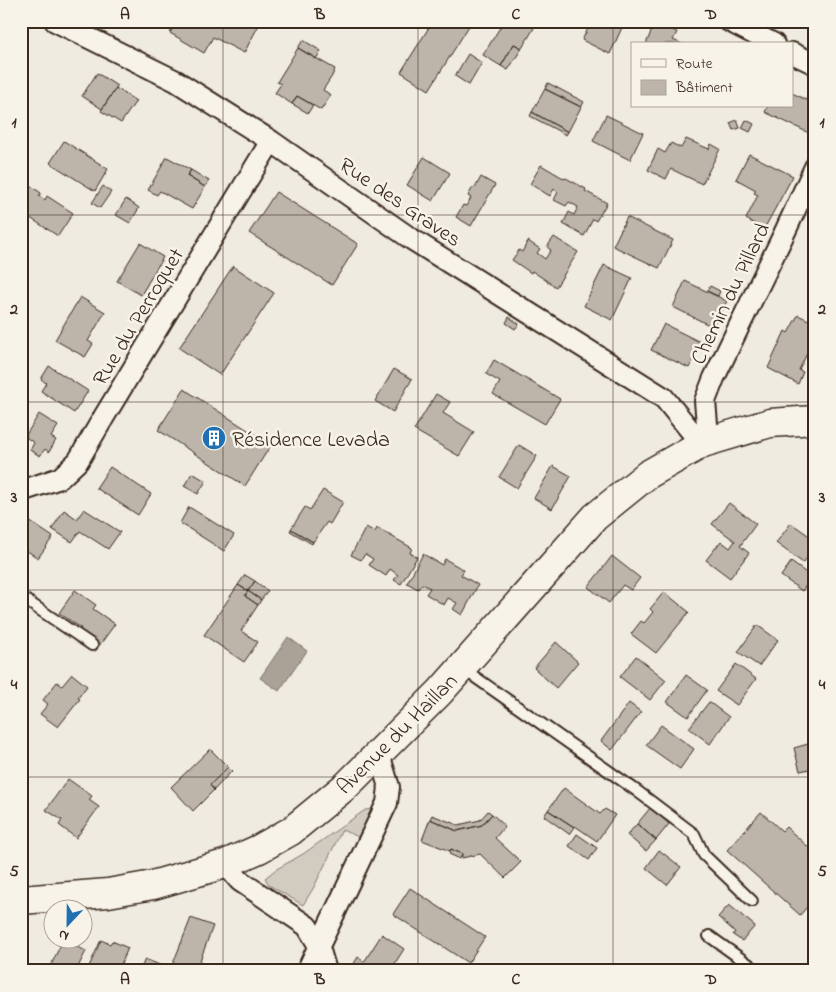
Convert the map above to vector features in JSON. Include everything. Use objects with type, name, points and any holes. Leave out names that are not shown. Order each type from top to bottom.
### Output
[{"type":"street","name":"Rue des Graves","points":[[55,21],[176,81],[271,140],[410,238],[664,398],[703,443]]},
{"type":"street","points":[[729,21],[770,42]]},
{"type":"street","points":[[794,54],[815,64]]},
{"type":"street","name":"Rue du Perroquet","points":[[21,491],[60,478],[78,461],[271,140]]},
{"type":"street","name":"Chemin du Pillard","points":[[703,443],[707,424],[706,401],[714,378],[815,167]]},
{"type":"street","name":"Avenue du Haillan","points":[[21,900],[108,893],[153,885],[225,864],[259,849],[291,831],[347,785],[379,754],[440,692],[595,517],[647,474],[703,443],[770,423],[815,420]]},
{"type":"street","points":[[307,971],[318,944],[387,803],[389,787],[379,754]]},
{"type":"street","points":[[225,864],[240,881],[307,926],[318,944],[326,971]]},
{"type":"lane","points":[[21,597],[92,645]]},
{"type":"lane","points":[[461,668],[637,791],[694,834],[704,855],[752,901]]},
{"type":"lane","points":[[709,936],[758,971]]},
{"type":"shaded area","points":[[288,637],[307,651],[279,691],[260,678]]},
{"type":"shaded area","points":[[375,809],[361,838],[342,830],[303,905],[269,885],[265,878],[275,870],[303,854],[365,810]]},
{"type":"building","points":[[177,21],[261,21],[244,53],[213,37],[204,53],[170,33]]},
{"type":"building","points":[[433,21],[472,21],[429,90],[401,72]]},
{"type":"building","points":[[504,21],[523,21],[534,28],[522,48],[514,44],[501,66],[483,55]]},
{"type":"building","points":[[592,21],[625,21],[610,54],[582,40]]},
{"type":"building","points":[[655,22],[677,32],[673,40],[678,42],[647,42]]},
{"type":"building","points":[[303,40],[321,51],[316,59],[298,48]]},
{"type":"building","points":[[514,44],[522,48],[508,70],[501,66]]},
{"type":"building","points":[[298,48],[335,69],[323,90],[331,95],[321,110],[297,96],[292,104],[275,93],[281,84],[277,82]]},
{"type":"building","points":[[468,54],[482,63],[469,85],[455,76]]},
{"type":"building","points":[[97,73],[117,86],[102,109],[82,96]]},
{"type":"building","points":[[548,83],[584,102],[581,107],[545,89]]},
{"type":"building","points":[[116,88],[136,101],[121,123],[101,111]]},
{"type":"building","points":[[545,89],[581,107],[568,132],[532,112]]},
{"type":"building","points":[[794,94],[815,104],[815,127],[811,134],[765,112],[767,108],[794,108]]},
{"type":"building","points":[[297,96],[313,105],[308,113],[292,104]]},
{"type":"building","points":[[532,112],[568,132],[566,135],[530,116]]},
{"type":"building","points":[[606,115],[643,133],[630,160],[593,141]]},
{"type":"building","points":[[737,120],[740,128],[733,130],[730,123]]},
{"type":"building","points":[[746,120],[754,124],[750,132],[742,128]]},
{"type":"building","points":[[686,139],[709,149],[711,144],[720,149],[702,184],[671,169],[666,179],[648,170],[658,149],[665,153],[671,143],[681,148]]},
{"type":"building","points":[[64,141],[108,169],[95,191],[50,163]]},
{"type":"building","points":[[749,154],[793,176],[764,229],[746,219],[758,195],[754,193],[756,190],[736,179]]},
{"type":"building","points":[[167,157],[191,170],[187,176],[205,187],[192,209],[160,191],[157,195],[148,190]]},
{"type":"building","points":[[424,157],[450,173],[433,201],[407,185]]},
{"type":"building","points":[[541,165],[586,189],[585,191],[607,203],[596,221],[593,219],[584,236],[563,224],[569,212],[574,215],[578,207],[569,202],[566,206],[554,200],[558,192],[554,189],[550,196],[530,184]]},
{"type":"building","points":[[191,170],[209,181],[205,187],[187,176]]},
{"type":"building","points":[[481,177],[495,185],[471,226],[456,217],[463,205],[466,206],[471,198],[468,196]]},
{"type":"building","points":[[21,179],[41,193],[39,196],[45,200],[47,196],[73,213],[58,236],[21,212]]},
{"type":"building","points":[[103,186],[111,192],[100,208],[92,203]]},
{"type":"building","points":[[276,192],[358,244],[332,285],[249,233]]},
{"type":"building","points":[[126,199],[139,208],[130,223],[116,215]]},
{"type":"building","points":[[627,217],[673,240],[659,268],[613,246]]},
{"type":"building","points":[[554,237],[578,252],[556,287],[512,260],[519,250],[522,252],[528,241],[540,249],[537,253],[545,259],[551,250],[547,247]]},
{"type":"building","points":[[140,243],[163,257],[141,295],[117,281]]},
{"type":"building","points":[[604,265],[632,278],[612,320],[584,306]]},
{"type":"building","name":"Résidence Levada","points":[[233,266],[274,293],[220,375],[179,348]]},
{"type":"building","points":[[685,281],[727,301],[713,327],[673,307]]},
{"type":"building","points":[[710,286],[720,291],[718,296],[707,291]]},
{"type":"building","points":[[80,297],[105,312],[88,341],[93,344],[85,357],[55,340]]},
{"type":"building","points":[[798,315],[815,323],[815,337],[799,370],[803,372],[798,384],[768,368],[785,331],[788,333]]},
{"type":"building","points":[[509,317],[519,324],[515,329],[506,323]]},
{"type":"building","points":[[664,324],[702,343],[689,368],[651,350]]},
{"type":"building","points":[[494,360],[560,399],[545,424],[493,394],[500,382],[486,374]]},
{"type":"building","points":[[49,366],[88,391],[74,413],[41,391],[46,383],[41,379]]},
{"type":"building","points":[[394,369],[412,379],[393,412],[375,401]]},
{"type":"building","name":"Résidence Levada","points":[[184,389],[271,445],[245,486],[158,430]]},
{"type":"building","points":[[436,394],[450,402],[443,413],[474,432],[459,456],[414,430]]},
{"type":"building","points":[[39,414],[58,426],[51,437],[56,440],[49,452],[45,449],[40,456],[30,450],[34,443],[26,435]]},
{"type":"building","points":[[519,445],[537,456],[517,488],[499,477]]},
{"type":"building","points":[[553,466],[571,476],[552,509],[534,498]]},
{"type":"building","points":[[110,467],[151,494],[138,515],[96,488]]},
{"type":"building","points":[[192,473],[206,481],[198,494],[184,486]]},
{"type":"building","points":[[323,490],[343,502],[330,524],[327,522],[313,542],[291,529],[305,507],[310,510]]},
{"type":"building","points":[[729,503],[756,524],[740,546],[749,553],[730,578],[706,560],[721,541],[730,548],[735,541],[712,524]]},
{"type":"building","points":[[189,507],[234,535],[224,551],[180,523]]},
{"type":"building","points":[[84,509],[120,532],[108,549],[80,531],[72,542],[52,529],[64,510],[77,519]]},
{"type":"building","points":[[29,521],[53,537],[38,558],[21,547],[21,534]]},
{"type":"building","points":[[791,523],[815,540],[815,547],[803,563],[776,543]]},
{"type":"building","points":[[366,527],[375,532],[377,528],[412,548],[410,553],[417,557],[401,584],[394,580],[398,575],[390,569],[386,576],[369,565],[373,559],[365,554],[361,560],[351,555]]},
{"type":"building","points":[[291,529],[313,542],[312,544],[290,531]]},
{"type":"building","points":[[423,554],[442,565],[445,559],[464,570],[461,575],[478,585],[462,615],[453,609],[457,603],[448,598],[444,605],[426,594],[430,588],[422,584],[418,589],[407,583]]},
{"type":"building","points":[[612,556],[640,578],[631,590],[623,585],[609,603],[588,587]]},
{"type":"building","points":[[791,562],[812,577],[802,591],[781,576]]},
{"type":"building","points":[[245,575],[255,581],[248,591],[238,585]]},
{"type":"building","points":[[255,581],[268,591],[261,600],[248,591]]},
{"type":"building","points":[[238,585],[248,591],[245,596],[258,605],[241,631],[258,642],[244,662],[204,635]]},
{"type":"building","points":[[75,590],[96,605],[93,609],[115,624],[99,646],[78,631],[81,628],[59,613]]},
{"type":"building","points":[[248,591],[261,600],[258,605],[245,596]]},
{"type":"building","points":[[664,592],[689,612],[656,653],[631,634],[641,621],[644,623],[653,612],[650,609]]},
{"type":"building","points":[[757,625],[778,640],[759,666],[738,652]]},
{"type":"building","points":[[556,642],[578,662],[556,688],[534,668]]},
{"type":"building","points":[[636,656],[666,680],[650,700],[620,677]]},
{"type":"building","points":[[736,664],[756,679],[737,705],[716,691]]},
{"type":"building","points":[[72,674],[87,686],[78,698],[80,699],[58,727],[40,714],[48,704],[43,700],[57,682],[62,686]]},
{"type":"building","points":[[686,675],[707,690],[688,717],[667,702]]},
{"type":"building","points":[[709,702],[729,717],[710,744],[689,728]]},
{"type":"building","points":[[629,703],[641,712],[612,750],[601,741]]},
{"type":"building","points":[[661,725],[694,749],[680,769],[646,745]]},
{"type":"building","points":[[815,742],[815,788],[810,769],[800,771],[794,748]]},
{"type":"building","points":[[210,749],[228,767],[210,785],[214,790],[193,811],[171,787]]},
{"type":"building","points":[[228,767],[232,771],[214,790],[210,785]]},
{"type":"building","points":[[68,779],[92,796],[89,800],[99,807],[76,838],[59,825],[62,820],[46,810]]},
{"type":"building","points":[[564,788],[600,814],[605,809],[615,815],[597,841],[548,810]]},
{"type":"building","points":[[651,807],[669,824],[656,840],[637,824]]},
{"type":"building","points":[[548,810],[574,827],[569,834],[544,816]]},
{"type":"building","points":[[488,811],[492,814],[482,825],[457,831],[430,819],[432,815],[458,825],[480,820]]},
{"type":"building","points":[[761,812],[782,831],[786,827],[815,853],[815,898],[800,915],[727,850]]},
{"type":"building","points":[[492,814],[505,826],[495,838],[521,862],[505,878],[480,854],[462,858],[462,854],[451,849],[450,851],[422,840],[430,819],[457,831],[482,825]]},
{"type":"building","points":[[637,824],[656,840],[646,851],[627,835]]},
{"type":"building","points":[[577,834],[597,848],[589,860],[569,846]]},
{"type":"building","points":[[451,849],[462,854],[460,859],[449,854]]},
{"type":"building","points":[[659,850],[681,867],[667,885],[646,868]]},
{"type":"building","points":[[410,888],[485,937],[468,963],[393,914]]},
{"type":"building","points":[[729,905],[755,926],[742,941],[733,935],[735,932],[718,917]]},
{"type":"building","points":[[191,918],[213,926],[196,971],[183,971],[172,966]]},
{"type":"building","points":[[382,934],[404,949],[390,971],[350,970],[358,957],[364,962]]},
{"type":"building","points":[[101,940],[110,944],[112,941],[128,948],[118,971],[87,971]]},
{"type":"building","points":[[58,950],[86,951],[76,971],[63,971],[51,965]]},
{"type":"building","points":[[145,959],[162,966],[160,971],[140,971]]},
{"type":"place","name":"Résidence Levada","points":[[214,438]]}]
